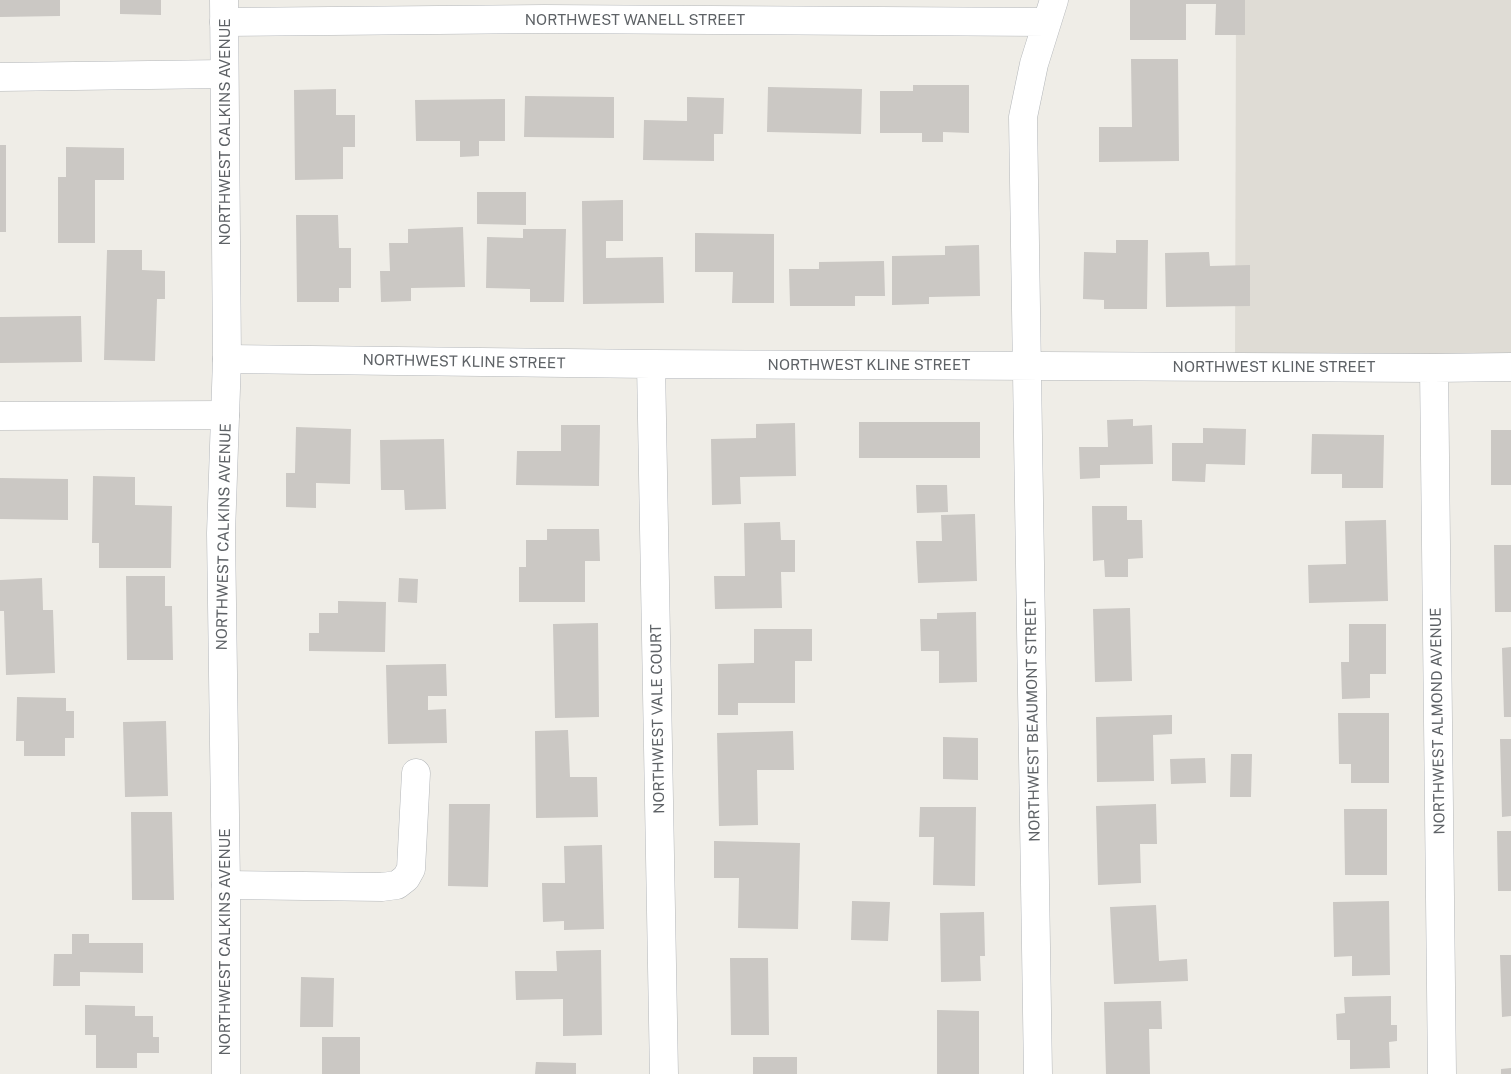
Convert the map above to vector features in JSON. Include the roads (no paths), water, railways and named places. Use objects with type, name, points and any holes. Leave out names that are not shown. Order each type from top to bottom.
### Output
[{"type":"street","name":"NORTHWEST WANELL STREET","points":[[224,11],[1050,11]]},
{"type":"street","name":"NORTHWEST CALKINS AVENUE","points":[[224,11],[227,359],[222,543],[226,1074]]},
{"type":"street","name":"NORTHWEST BEAUMONT STREET","points":[[1038,1074],[1023,117],[1034,64],[1050,11]]},
{"type":"street","points":[[0,76],[224,74]]},
{"type":"street","name":"NORTHWEST KLINE STREET","points":[[227,359],[651,364],[1511,367]]},
{"type":"street","name":"NORTHWEST VALE COURT","points":[[651,364],[664,1074]]},
{"type":"street","name":"NORTHWEST ALMOND AVENUE","points":[[1434,368],[1442,1074]]},
{"type":"street","points":[[0,416],[225,415]]},
{"type":"street","points":[[226,885],[382,887],[396,885],[406,878],[411,869],[416,773]]}]
